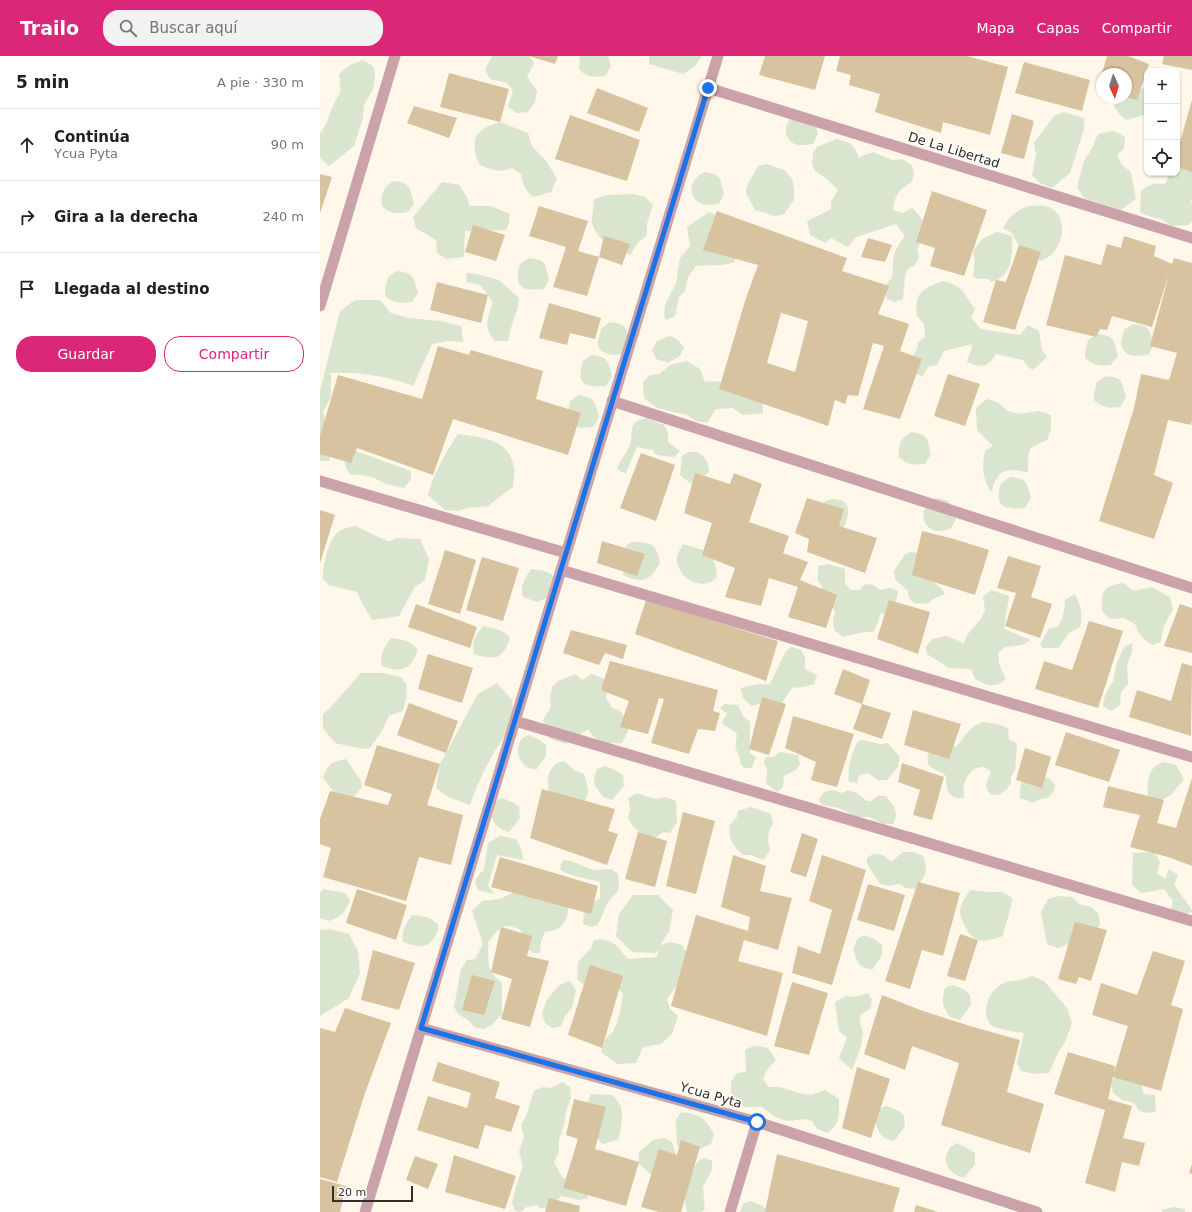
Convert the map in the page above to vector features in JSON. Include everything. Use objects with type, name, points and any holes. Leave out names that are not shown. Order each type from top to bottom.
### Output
[{"type":"street","points":[[320,306],[395,56]]},
{"type":"street","points":[[365,1212],[718,56]]},
{"type":"street","name":"De La Libertad","points":[[708,88],[1192,238]]},
{"type":"street","points":[[612,401],[1192,588]]},
{"type":"street","points":[[320,481],[566,553]]},
{"type":"street","points":[[561,570],[1192,757]]},
{"type":"street","points":[[515,721],[1192,921]]},
{"type":"street","name":"Ycua Pyta","points":[[421,1028],[757,1122],[1037,1212]]},
{"type":"street","points":[[730,1212],[757,1122]]},
{"type":"green space","points":[[492,56],[529,56],[534,63],[527,77],[537,91],[535,102],[528,112],[517,113],[508,107],[513,90],[507,83],[490,79],[485,70]]},
{"type":"green space","points":[[580,56],[608,56],[611,66],[605,76],[594,77],[582,72],[579,69]]},
{"type":"green space","points":[[649,56],[702,56],[695,66],[683,74],[649,64]]},
{"type":"green space","points":[[363,60],[373,66],[375,75],[373,89],[364,105],[363,118],[354,146],[329,166],[320,158],[320,133],[325,127],[341,91],[339,74],[350,65]]},
{"type":"green space","points":[[1144,88],[1144,115],[1127,120],[1122,117],[1114,107],[1115,104],[1132,104],[1132,89]]},
{"type":"green space","points":[[1064,112],[1084,118],[1084,129],[1070,173],[1052,188],[1040,183],[1032,175],[1036,154],[1034,143],[1054,116]]},
{"type":"green space","points":[[798,113],[814,118],[818,134],[813,144],[795,144],[791,142],[787,135],[786,127],[788,123],[792,117]]},
{"type":"green space","points":[[500,122],[528,133],[532,146],[547,162],[557,179],[551,192],[533,197],[525,187],[521,174],[512,168],[495,170],[479,164],[475,148],[476,137],[485,128]]},
{"type":"green space","points":[[1114,131],[1125,137],[1124,149],[1117,155],[1122,165],[1131,172],[1136,199],[1121,210],[1084,198],[1077,187],[1084,161],[1098,134]]},
{"type":"green space","points":[[837,139],[854,147],[859,158],[873,152],[892,160],[902,159],[912,165],[914,173],[912,182],[898,193],[893,210],[903,213],[912,208],[921,218],[924,232],[917,250],[919,257],[915,265],[908,269],[905,276],[903,299],[895,302],[887,299],[885,290],[886,284],[893,275],[894,254],[905,236],[896,224],[856,237],[848,247],[831,238],[825,243],[810,235],[807,221],[831,209],[831,202],[838,190],[827,179],[815,171],[812,164],[813,153],[817,147]]},
{"type":"green space","points":[[1192,149],[1192,221],[1188,225],[1171,226],[1161,219],[1151,217],[1140,212],[1141,191],[1152,184],[1165,184],[1169,176],[1180,176],[1180,159]]},
{"type":"green space","points":[[767,164],[784,170],[792,178],[794,200],[784,214],[775,216],[755,210],[746,193],[747,186],[758,166]]},
{"type":"green space","points":[[704,172],[714,174],[721,181],[724,194],[719,204],[701,204],[692,194],[693,182]]},
{"type":"green space","points":[[393,181],[406,184],[410,189],[414,203],[408,212],[394,213],[388,211],[382,206],[383,191]]},
{"type":"green space","points":[[442,182],[459,185],[468,199],[469,206],[491,206],[510,214],[509,223],[506,230],[465,231],[464,257],[446,259],[437,253],[436,240],[416,228],[413,217]]},
{"type":"green space","points":[[633,194],[645,197],[653,205],[647,224],[647,235],[637,244],[630,255],[612,246],[601,238],[594,228],[592,218],[594,199],[607,195]]},
{"type":"green space","points":[[1029,206],[1043,206],[1052,209],[1058,214],[1061,220],[1062,234],[1060,242],[1052,254],[1041,261],[1025,254],[1011,232],[1003,229],[1013,214]]},
{"type":"green space","points":[[709,212],[719,216],[734,253],[735,262],[721,265],[696,266],[688,277],[685,291],[679,297],[675,316],[666,320],[664,315],[665,305],[676,283],[680,258],[690,246],[687,227]]},
{"type":"green space","points":[[997,232],[1012,236],[1012,250],[1008,270],[999,279],[991,282],[989,279],[978,279],[973,276],[975,259],[973,254],[975,248],[982,239]]},
{"type":"green space","points":[[529,258],[539,260],[546,267],[549,280],[544,289],[530,290],[521,286],[519,283],[518,272],[520,264]]},
{"type":"green space","points":[[397,271],[407,273],[414,280],[418,293],[412,302],[395,302],[385,296],[388,277]]},
{"type":"green space","points":[[466,273],[477,274],[499,280],[519,298],[518,307],[508,341],[495,341],[491,336],[488,331],[487,322],[493,302],[480,285],[467,282]]},
{"type":"green space","points":[[943,281],[955,285],[962,291],[975,309],[971,318],[981,329],[1020,335],[1028,325],[1039,331],[1042,350],[1047,357],[1033,370],[1028,367],[1023,360],[996,354],[990,362],[984,366],[980,366],[967,362],[973,344],[944,351],[937,365],[929,366],[922,377],[913,372],[909,362],[917,349],[918,342],[925,337],[924,324],[917,316],[916,308],[918,297],[925,290]]},
{"type":"green space","points":[[355,300],[380,300],[391,313],[408,318],[441,321],[461,326],[463,342],[448,341],[432,344],[413,386],[373,375],[331,373],[331,397],[323,412],[329,436],[330,454],[329,461],[320,461],[320,392],[340,311]]},
{"type":"green space","points":[[610,322],[620,324],[625,328],[630,344],[624,354],[612,355],[603,352],[598,347],[601,329]]},
{"type":"green space","points":[[1133,324],[1143,326],[1150,332],[1154,345],[1148,355],[1136,356],[1127,354],[1122,348],[1121,343],[1124,330]]},
{"type":"green space","points":[[1097,334],[1110,337],[1114,342],[1118,355],[1111,365],[1097,365],[1091,363],[1085,358],[1088,340]]},
{"type":"green space","points":[[670,336],[678,340],[684,348],[680,356],[668,363],[656,359],[652,350],[657,341]]},
{"type":"green space","points":[[592,355],[602,357],[608,363],[612,376],[606,386],[587,385],[581,380],[583,361]]},
{"type":"green space","points":[[686,361],[700,369],[705,382],[712,381],[727,383],[763,396],[763,413],[743,415],[733,408],[716,409],[707,423],[696,421],[687,415],[657,408],[644,398],[643,382],[650,375],[659,374],[670,365]]},
{"type":"green space","points":[[1106,376],[1119,379],[1121,381],[1126,397],[1120,407],[1106,407],[1100,405],[1094,400],[1097,382]]},
{"type":"green space","points":[[578,395],[588,397],[595,404],[599,417],[593,427],[581,428],[572,425],[567,414],[570,402]]},
{"type":"green space","points":[[987,399],[997,402],[1008,411],[1019,414],[1039,411],[1051,415],[1051,429],[1047,440],[1030,448],[1028,457],[1028,472],[1007,470],[1003,472],[998,477],[991,492],[984,477],[983,463],[985,451],[993,446],[977,430],[976,408]]},
{"type":"green space","points":[[646,418],[664,425],[668,433],[668,442],[680,451],[674,457],[656,455],[653,450],[637,447],[626,473],[621,472],[617,468],[630,444],[633,426],[639,420]]},
{"type":"green space","points":[[911,432],[921,434],[928,441],[931,454],[925,464],[911,464],[905,462],[899,457],[900,443],[904,437]]},
{"type":"green space","points":[[458,434],[494,441],[507,451],[511,458],[514,468],[513,487],[488,506],[468,508],[458,511],[445,510],[428,495],[440,463]]},
{"type":"green space","points":[[350,449],[411,471],[411,479],[404,488],[386,484],[372,477],[350,474],[345,462],[346,456]]},
{"type":"green space","points":[[688,452],[698,452],[703,456],[709,469],[709,472],[698,481],[690,483],[680,475],[682,456]]},
{"type":"green space","points":[[1010,477],[1023,480],[1027,485],[1031,498],[1025,508],[1006,507],[1000,502],[999,491],[1001,483]]},
{"type":"green space","points":[[935,498],[948,501],[952,506],[956,520],[950,529],[939,531],[933,530],[924,520],[923,516],[925,508],[929,502]]},
{"type":"green space","points":[[833,499],[840,500],[845,503],[847,507],[848,512],[842,534],[822,510],[825,501]]},
{"type":"green space","points":[[355,526],[389,542],[396,538],[420,539],[429,559],[425,580],[414,588],[399,616],[372,620],[357,592],[329,585],[323,579],[326,554],[334,536],[342,530]]},
{"type":"green space","points":[[631,542],[643,542],[652,545],[659,556],[660,563],[653,574],[645,579],[640,580],[623,575],[627,556],[626,546]]},
{"type":"green space","points":[[683,544],[710,552],[716,568],[717,577],[711,582],[705,584],[691,581],[686,577],[681,572],[677,558]]},
{"type":"green space","points":[[911,552],[917,553],[923,570],[945,594],[933,599],[927,604],[914,603],[909,598],[908,591],[895,579],[894,571],[905,554]]},
{"type":"green space","points":[[828,564],[845,569],[845,583],[850,590],[860,590],[865,584],[874,585],[880,590],[890,588],[898,591],[895,607],[891,613],[880,614],[878,623],[873,632],[864,632],[843,637],[834,630],[833,621],[835,611],[830,602],[822,597],[822,586],[818,581],[818,566]]},
{"type":"green space","points":[[531,569],[553,575],[558,581],[547,598],[537,602],[523,597],[522,593],[525,579]]},
{"type":"green space","points":[[1123,583],[1134,591],[1151,587],[1170,597],[1173,609],[1163,628],[1161,642],[1152,645],[1138,632],[1135,624],[1124,618],[1110,619],[1102,611],[1103,594],[1107,588]]},
{"type":"green space","points":[[991,590],[1009,596],[1004,629],[1031,640],[1022,645],[1005,647],[998,653],[999,664],[1006,679],[998,684],[987,685],[975,679],[971,669],[949,668],[927,654],[926,647],[932,639],[946,636],[964,643],[967,635],[980,620],[985,610],[983,597]]},
{"type":"green space","points":[[1075,594],[1081,610],[1080,627],[1069,633],[1058,648],[1043,648],[1040,645],[1049,628],[1058,627],[1060,624],[1065,607],[1065,600]]},
{"type":"green space","points":[[483,626],[495,628],[510,638],[501,655],[493,658],[487,658],[474,654],[473,646],[475,639]]},
{"type":"green space","points":[[391,638],[409,642],[418,650],[408,666],[400,670],[382,666],[381,658],[383,651]]},
{"type":"green space","points":[[1132,643],[1132,653],[1127,664],[1128,684],[1121,692],[1120,705],[1111,711],[1103,706],[1105,695],[1113,681],[1117,662],[1124,647]]},
{"type":"green space","points":[[792,647],[801,650],[805,657],[805,669],[817,675],[814,684],[792,688],[782,703],[763,703],[752,706],[749,704],[742,694],[741,688],[758,684],[770,684],[786,651]]},
{"type":"green space","points":[[361,673],[383,673],[401,677],[407,685],[403,711],[389,716],[382,731],[370,748],[364,749],[335,743],[323,728],[323,714]]},
{"type":"green space","points":[[575,674],[582,680],[592,674],[605,679],[609,689],[606,697],[612,708],[619,710],[631,725],[622,743],[602,742],[591,734],[588,729],[566,744],[553,740],[546,735],[543,720],[551,707],[550,697],[552,687],[558,681]]},
{"type":"green space","points":[[497,683],[512,700],[515,721],[489,761],[470,805],[448,797],[436,788],[440,764],[478,694]]},
{"type":"green space","points":[[725,704],[738,705],[743,716],[750,722],[750,753],[756,757],[752,768],[744,768],[740,763],[740,758],[736,747],[737,735],[721,723],[727,714],[720,708]]},
{"type":"green space","points":[[983,722],[998,724],[1008,728],[1009,740],[1017,743],[1015,770],[1011,777],[1011,783],[1006,790],[998,795],[990,794],[986,785],[991,772],[983,767],[978,767],[971,772],[966,780],[964,787],[964,798],[954,797],[949,793],[946,776],[930,767],[928,764],[927,761],[930,750],[957,746],[971,729]]},
{"type":"green space","points":[[528,735],[540,740],[546,745],[546,756],[536,770],[526,767],[518,754],[518,747],[521,739]]},
{"type":"green space","points":[[862,740],[880,744],[888,743],[900,757],[898,767],[887,780],[878,780],[868,773],[859,775],[857,783],[849,782],[849,766],[853,751],[858,741]]},
{"type":"green space","points":[[780,752],[798,755],[800,764],[796,770],[784,776],[783,787],[777,792],[766,783],[767,769],[764,763],[766,757],[774,757]]},
{"type":"green space","points":[[346,759],[361,781],[362,787],[353,797],[341,801],[323,778],[327,769],[333,762]]},
{"type":"green space","points":[[564,761],[574,770],[584,774],[588,787],[588,795],[584,802],[580,805],[550,795],[548,783],[550,771],[556,764]]},
{"type":"green space","points":[[1164,762],[1176,765],[1184,779],[1171,795],[1155,804],[1148,796],[1148,780],[1155,767]]},
{"type":"green space","points":[[605,766],[623,775],[624,786],[612,800],[603,797],[595,786],[594,778],[597,769]]},
{"type":"green space","points":[[1027,778],[1049,778],[1055,785],[1054,790],[1048,798],[1040,799],[1033,803],[1020,798],[1020,788],[1022,782]]},
{"type":"green space","points":[[834,790],[842,793],[848,790],[857,793],[867,801],[871,801],[878,796],[886,796],[896,812],[893,824],[883,824],[869,817],[857,817],[839,808],[822,805],[819,800],[821,795],[827,791]]},
{"type":"green space","points":[[638,793],[657,799],[666,797],[676,801],[677,822],[670,833],[663,832],[655,838],[642,834],[633,826],[628,818],[630,809],[628,798]]},
{"type":"green space","points":[[502,798],[519,807],[520,818],[509,832],[496,825],[491,815],[491,809],[494,802]]},
{"type":"green space","points":[[751,807],[771,814],[773,823],[769,831],[768,841],[770,851],[763,860],[752,855],[743,855],[732,842],[730,835],[730,825],[737,817],[738,811]]},
{"type":"green space","points":[[500,836],[516,839],[521,848],[523,860],[497,855],[488,886],[494,894],[478,890],[475,883],[477,877],[484,869],[488,843]]},
{"type":"green space","points":[[903,852],[914,852],[923,856],[926,866],[924,878],[915,889],[906,888],[900,884],[888,886],[880,884],[867,864],[867,858],[874,854],[880,854],[891,862]]},
{"type":"green space","points":[[1154,852],[1160,862],[1157,873],[1165,879],[1169,869],[1178,875],[1174,885],[1192,912],[1182,915],[1171,912],[1173,901],[1164,889],[1141,893],[1132,885],[1133,853]]},
{"type":"green space","points":[[564,860],[571,861],[593,870],[611,869],[618,874],[619,887],[616,894],[605,908],[597,925],[592,927],[583,924],[584,907],[600,898],[600,882],[575,876],[560,870],[561,864]]},
{"type":"green space","points":[[323,889],[345,893],[350,900],[342,914],[329,921],[320,918],[320,893]]},
{"type":"green space","points":[[970,890],[1002,892],[1012,898],[1003,936],[991,940],[979,940],[975,939],[969,932],[963,923],[960,910]]},
{"type":"green space","points":[[512,893],[550,894],[567,901],[567,917],[560,927],[545,932],[541,941],[540,953],[533,953],[524,946],[521,930],[509,926],[502,927],[488,942],[488,960],[490,969],[502,983],[502,1014],[492,1025],[484,1029],[474,1027],[468,1020],[458,1014],[454,1007],[461,969],[467,960],[475,959],[483,944],[472,911],[482,901],[500,899]]},
{"type":"green space","points":[[633,895],[658,895],[673,910],[669,932],[660,945],[671,942],[682,945],[689,956],[688,969],[667,999],[670,1009],[678,1016],[672,1034],[661,1044],[643,1047],[636,1063],[617,1064],[601,1052],[605,1039],[613,1032],[617,1022],[623,994],[612,982],[584,985],[577,979],[578,962],[592,947],[593,941],[599,940],[614,943],[628,959],[657,957],[659,948],[656,953],[632,952],[616,936],[619,914]]},
{"type":"green space","points":[[1058,896],[1072,897],[1079,904],[1091,907],[1098,913],[1100,923],[1096,933],[1058,948],[1047,944],[1041,912],[1048,899]]},
{"type":"green space","points":[[412,915],[427,918],[434,921],[439,926],[430,943],[422,946],[416,946],[403,942],[403,931]]},
{"type":"green space","points":[[330,929],[349,934],[358,951],[360,973],[349,998],[320,1016],[320,930]]},
{"type":"green space","points":[[864,935],[876,940],[882,945],[882,955],[872,970],[862,967],[858,963],[853,949],[857,939]]},
{"type":"green space","points":[[1032,976],[1044,981],[1067,1008],[1072,1023],[1065,1042],[1049,1073],[1034,1074],[1021,1071],[1017,1062],[1024,1033],[997,1028],[991,1025],[986,1014],[986,1008],[990,996],[997,987],[1006,982]]},
{"type":"green space","points":[[570,981],[576,990],[572,1008],[565,1016],[561,1026],[552,1028],[545,1023],[542,1013],[547,1000],[559,985]]},
{"type":"green space","points":[[953,985],[965,990],[970,995],[971,1005],[960,1020],[950,1017],[943,1004],[945,988]]},
{"type":"green space","points":[[868,993],[872,999],[871,1008],[860,1015],[860,1024],[863,1032],[861,1046],[852,1070],[839,1058],[847,1038],[839,1031],[835,1002],[846,996],[855,997]]},
{"type":"green space","points":[[753,1046],[768,1048],[776,1060],[767,1070],[763,1079],[769,1087],[780,1087],[811,1095],[825,1090],[839,1099],[838,1118],[832,1130],[827,1133],[817,1129],[812,1121],[804,1119],[787,1121],[775,1117],[762,1107],[744,1107],[734,1100],[731,1091],[731,1082],[737,1073],[746,1072],[745,1050]]},
{"type":"green space","points":[[1119,1072],[1140,1082],[1144,1094],[1155,1095],[1156,1111],[1149,1113],[1139,1111],[1134,1103],[1122,1100],[1113,1093],[1111,1083]]},
{"type":"green space","points":[[562,1082],[570,1087],[571,1098],[559,1140],[559,1151],[554,1162],[562,1177],[587,1190],[588,1198],[579,1200],[561,1196],[550,1209],[540,1208],[537,1205],[527,1207],[520,1212],[515,1211],[512,1203],[523,1166],[519,1152],[524,1137],[521,1125],[526,1116],[534,1091],[543,1087],[551,1088]]},
{"type":"green space","points":[[591,1094],[613,1095],[621,1106],[622,1119],[619,1139],[603,1144],[590,1133],[584,1112]]},
{"type":"green space","points":[[886,1106],[899,1111],[904,1116],[905,1126],[894,1141],[884,1138],[876,1125],[876,1118],[879,1109]]},
{"type":"green space","points":[[681,1112],[693,1114],[708,1124],[714,1134],[711,1144],[694,1151],[686,1150],[677,1145],[676,1120]]},
{"type":"green space","points":[[664,1138],[672,1142],[679,1165],[664,1177],[649,1173],[638,1163],[639,1152],[653,1140]]},
{"type":"green space","points":[[957,1143],[975,1153],[975,1164],[964,1178],[951,1171],[946,1161],[946,1156],[950,1147]]},
{"type":"green space","points":[[705,1158],[712,1161],[712,1170],[703,1187],[705,1209],[701,1212],[687,1212],[683,1193],[698,1161]]},
{"type":"green space","points":[[750,1201],[763,1206],[768,1212],[740,1212],[743,1204]]},
{"type":"green space","points":[[1173,1207],[1185,1209],[1185,1212],[1162,1212],[1162,1210]]},
{"type":"building","points":[[529,56],[558,56],[555,64]]},
{"type":"building","points":[[765,56],[825,56],[815,90],[759,75]]},
{"type":"building","points":[[840,56],[967,56],[1008,67],[990,135],[943,122],[941,133],[875,112],[880,94],[849,85],[851,75],[836,71]]},
{"type":"building","points":[[1107,56],[1128,56],[1149,64],[1148,68],[1144,68],[1144,79],[1137,100],[1132,99],[1132,68],[1103,68]]},
{"type":"building","points":[[1164,56],[1192,56],[1192,70],[1162,64]]},
{"type":"building","points":[[1024,62],[1090,80],[1082,111],[1015,93]]},
{"type":"building","points":[[449,73],[509,89],[500,122],[440,107]]},
{"type":"building","points":[[597,88],[648,108],[639,132],[587,113]]},
{"type":"building","points":[[1192,100],[1192,172],[1180,168],[1180,142]]},
{"type":"building","points":[[414,106],[457,118],[449,138],[407,123]]},
{"type":"building","points":[[1012,114],[1034,121],[1024,159],[1001,153]]},
{"type":"building","points":[[570,115],[640,140],[627,181],[555,159]]},
{"type":"building","points":[[320,174],[332,177],[320,213]]},
{"type":"building","points":[[932,191],[987,210],[964,276],[930,266],[935,248],[916,242]]},
{"type":"building","points":[[539,206],[588,221],[578,251],[599,257],[587,296],[553,287],[566,247],[529,236]]},
{"type":"building","points":[[717,211],[847,258],[842,271],[889,286],[878,314],[909,324],[900,351],[922,359],[900,419],[863,409],[884,346],[873,343],[858,396],[848,395],[845,404],[835,400],[828,426],[719,389],[745,301],[758,265],[703,250]],"holes":[[[775,311],[808,321],[795,372],[767,363],[781,313]]]},
{"type":"building","points":[[473,225],[505,235],[496,261],[465,252]]},
{"type":"building","points":[[604,236],[630,244],[622,265],[599,257]]},
{"type":"building","points":[[1124,236],[1156,246],[1154,256],[1172,264],[1174,258],[1192,263],[1192,420],[1191,425],[1168,420],[1154,475],[1173,483],[1154,539],[1099,521],[1134,408],[1141,374],[1169,380],[1177,353],[1150,346],[1169,274],[1152,327],[1112,316],[1107,330],[1100,329],[1096,337],[1046,325],[1065,255],[1101,265],[1107,244],[1121,248]]},
{"type":"building","points":[[868,238],[892,245],[885,262],[861,257]]},
{"type":"building","points":[[1019,245],[1041,252],[1015,330],[983,322],[996,280],[1006,282]]},
{"type":"building","points":[[437,282],[488,295],[481,323],[430,310]]},
{"type":"building","points":[[549,303],[601,318],[595,339],[570,333],[567,345],[539,338]]},
{"type":"building","points":[[438,346],[469,355],[471,350],[543,371],[536,399],[581,413],[568,455],[453,419],[433,475],[357,448],[351,463],[320,454],[320,436],[338,375],[422,399]]},
{"type":"building","points":[[948,374],[980,384],[965,426],[934,416]]},
{"type":"building","points":[[641,453],[675,465],[656,521],[620,508]]},
{"type":"building","points":[[695,473],[730,484],[734,473],[762,484],[749,522],[789,536],[783,553],[808,562],[800,580],[837,595],[826,628],[788,617],[798,587],[769,578],[761,606],[725,597],[735,568],[702,555],[712,523],[684,513]]},
{"type":"building","points":[[807,498],[844,509],[839,526],[877,538],[865,573],[807,552],[809,539],[795,533]]},
{"type":"building","points":[[320,510],[335,515],[320,563]]},
{"type":"building","points":[[922,531],[989,550],[975,595],[912,575]]},
{"type":"building","points":[[602,541],[645,554],[637,576],[597,563]]},
{"type":"building","points":[[445,550],[476,560],[460,614],[428,604]]},
{"type":"building","points":[[1008,556],[1041,566],[1031,597],[1052,604],[1040,638],[1005,626],[1016,593],[997,588]]},
{"type":"building","points":[[482,557],[519,568],[503,621],[466,610]]},
{"type":"building","points":[[646,600],[778,641],[766,681],[635,634]]},
{"type":"building","points":[[889,600],[930,612],[918,654],[877,639]]},
{"type":"building","points":[[416,604],[477,627],[470,648],[408,627]]},
{"type":"building","points":[[1180,604],[1192,608],[1192,653],[1164,646]]},
{"type":"building","points":[[1089,621],[1123,631],[1098,708],[1035,689],[1044,661],[1072,670]]},
{"type":"building","points":[[571,630],[627,645],[623,659],[605,653],[599,665],[563,653]]},
{"type":"building","points":[[428,654],[473,668],[462,703],[418,689]]},
{"type":"building","points":[[610,661],[718,690],[713,711],[720,713],[715,731],[698,729],[689,754],[651,743],[664,699],[659,698],[648,734],[620,727],[629,701],[601,690]]},
{"type":"building","points":[[1182,663],[1192,666],[1191,736],[1129,717],[1137,690],[1171,701]]},
{"type":"building","points":[[843,669],[870,680],[862,704],[834,694]]},
{"type":"building","points":[[762,697],[786,704],[769,755],[749,749]]},
{"type":"building","points":[[409,703],[458,721],[446,753],[397,735]]},
{"type":"building","points":[[862,704],[891,713],[882,739],[853,729]]},
{"type":"building","points":[[913,710],[961,724],[949,759],[904,745]]},
{"type":"building","points":[[793,716],[854,734],[837,787],[811,780],[816,762],[785,748]]},
{"type":"building","points":[[1066,732],[1120,750],[1109,782],[1055,765]]},
{"type":"building","points":[[377,745],[440,764],[427,805],[463,815],[451,865],[419,857],[406,901],[323,877],[331,848],[320,844],[320,819],[330,791],[388,805],[392,794],[364,785]]},
{"type":"building","points":[[1025,748],[1051,757],[1042,788],[1016,780]]},
{"type":"building","points":[[902,763],[944,777],[932,820],[913,815],[920,790],[898,782]]},
{"type":"building","points":[[1192,778],[1192,866],[1168,857],[1130,847],[1140,815],[1103,807],[1108,786],[1164,800],[1157,823],[1176,828]]},
{"type":"building","points":[[542,789],[615,809],[608,831],[618,834],[607,865],[530,838]]},
{"type":"building","points":[[683,812],[715,821],[696,894],[666,886]]},
{"type":"building","points":[[638,832],[667,841],[655,887],[625,879]]},
{"type":"building","points":[[802,833],[818,839],[806,877],[790,872]]},
{"type":"building","points":[[733,855],[766,866],[760,891],[792,898],[778,950],[744,940],[738,961],[783,973],[767,1036],[671,1006],[696,915],[748,931],[750,917],[721,907]]},
{"type":"building","points":[[822,855],[866,870],[832,985],[792,973],[798,946],[820,954],[832,910],[809,901]]},
{"type":"building","points":[[500,857],[598,886],[591,914],[491,887]]},
{"type":"building","points":[[918,882],[960,893],[943,956],[922,950],[910,989],[885,981]]},
{"type":"building","points":[[868,884],[905,895],[894,931],[857,920]]},
{"type":"building","points":[[357,889],[407,905],[396,940],[346,923]]},
{"type":"building","points":[[1075,922],[1107,930],[1091,981],[1079,977],[1076,984],[1058,979]]},
{"type":"building","points":[[501,927],[532,936],[527,956],[549,961],[530,1027],[501,1019],[512,979],[491,972]]},
{"type":"building","points":[[960,934],[978,940],[965,981],[947,976]]},
{"type":"building","points":[[373,950],[415,963],[399,1010],[361,1000]]},
{"type":"building","points":[[1153,951],[1185,961],[1171,1005],[1183,1009],[1161,1091],[1113,1077],[1108,1099],[1132,1106],[1123,1138],[1145,1143],[1139,1166],[1122,1162],[1115,1192],[1085,1183],[1105,1110],[1054,1094],[1068,1052],[1115,1066],[1114,1073],[1128,1026],[1092,1015],[1101,983],[1137,995]]},
{"type":"building","points":[[590,965],[623,976],[602,1048],[568,1035]]},
{"type":"building","points":[[472,975],[495,981],[484,1015],[462,1010]]},
{"type":"building","points":[[792,982],[828,993],[809,1055],[774,1046]]},
{"type":"building","points":[[882,995],[923,1011],[1020,1040],[1007,1092],[1044,1104],[1030,1153],[941,1125],[959,1063],[912,1046],[905,1070],[864,1054]]},
{"type":"building","points":[[345,1008],[391,1023],[365,1093],[337,1182],[320,1177],[320,1028],[335,1032]]},
{"type":"building","points":[[438,1062],[500,1082],[495,1098],[520,1106],[511,1132],[485,1125],[478,1149],[417,1130],[428,1096],[467,1108],[471,1093],[432,1081]]},
{"type":"building","points":[[857,1067],[890,1079],[871,1138],[842,1128]]},
{"type":"building","points":[[574,1099],[606,1107],[595,1149],[639,1162],[626,1206],[563,1188],[578,1139],[566,1135]]},
{"type":"building","points":[[681,1140],[700,1147],[681,1212],[659,1212],[641,1207],[659,1149],[677,1155]]},
{"type":"building","points":[[777,1154],[900,1188],[893,1212],[765,1212]]},
{"type":"building","points":[[454,1155],[516,1176],[505,1209],[445,1192]]},
{"type":"building","points":[[415,1156],[438,1164],[428,1189],[406,1180]]},
{"type":"building","points":[[1192,1164],[1192,1174],[1189,1173]]},
{"type":"building","points":[[320,1179],[346,1186],[340,1212],[320,1212]]},
{"type":"building","points":[[549,1198],[580,1206],[579,1212],[545,1212]]},
{"type":"building","points":[[916,1205],[938,1212],[914,1212]]},
{"type":"route","points":[[708,88],[421,1028],[757,1122]]}]
